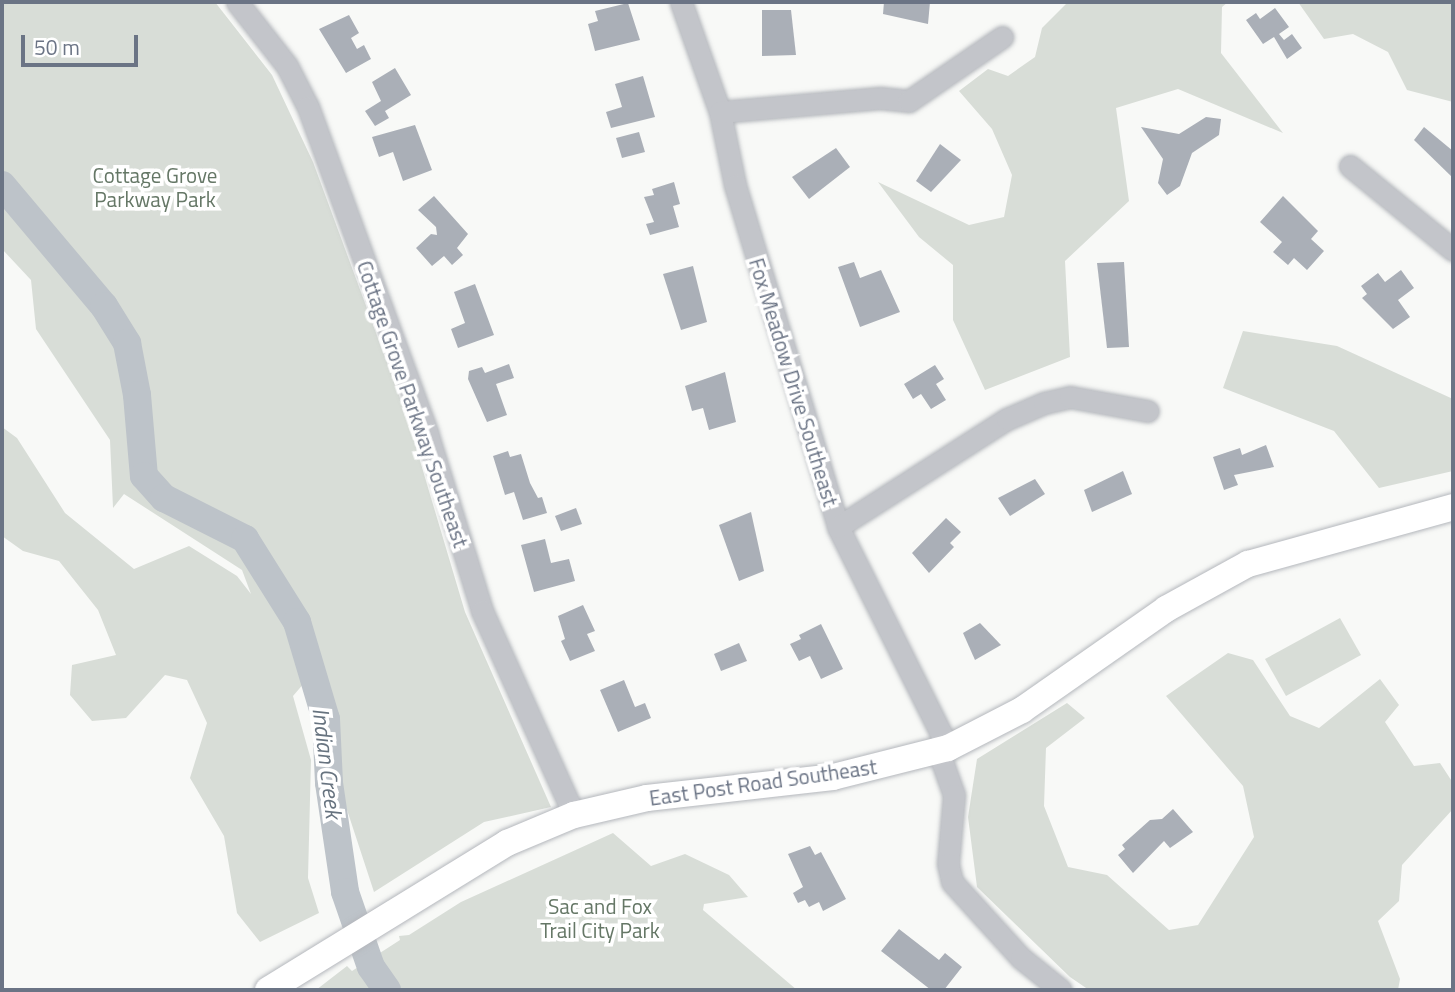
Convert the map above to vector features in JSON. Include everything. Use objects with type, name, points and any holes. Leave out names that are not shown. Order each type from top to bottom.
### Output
[{"type":"main road","name":"East Post Road Southeast","points":[[268,990],[506,843],[574,815],[647,798],[833,777],[943,749],[1022,710],[1166,609],[1248,564],[1453,507]]},
{"type":"street","name":"Cottage Grove Parkway Southeast","points":[[237,2],[287,66],[308,107],[427,433],[482,611],[574,815]]},
{"type":"street","name":"Fox Meadow Drive Southeast","points":[[681,2],[720,112],[735,185],[838,527],[943,749],[954,795],[948,864],[952,882],[1021,958],[1061,990]]},
{"type":"street","points":[[720,112],[880,98],[909,101],[1002,37]]},
{"type":"street","points":[[1350,166],[1453,250]]},
{"type":"street","points":[[838,527],[1007,419],[1044,403],[1070,397],[1148,411]]},
{"type":"green space","name":"Cottage Grove Parkway Park","points":[[2,2],[215,2],[272,75],[313,162],[407,417],[465,612],[551,807],[484,822],[374,892],[305,682],[293,696],[311,760],[308,878],[319,913],[260,942],[237,913],[224,836],[190,778],[207,723],[187,680],[165,675],[126,718],[92,721],[70,695],[72,665],[116,655],[98,610],[59,561],[23,551],[2,536],[2,427],[17,438],[65,513],[134,569],[189,546],[237,576],[251,594],[242,570],[124,494],[113,508],[110,440],[36,329],[31,280],[2,249]]},
{"type":"green space","points":[[1068,2],[1228,2],[1222,7],[1221,53],[1283,133],[1178,89],[1116,108],[1129,201],[1065,261],[1070,357],[985,390],[953,320],[953,265],[919,237],[878,182],[969,225],[1004,217],[1012,175],[992,129],[959,91],[988,69],[1008,76],[1035,57],[1042,28]]},
{"type":"green space","points":[[1298,2],[1453,2],[1453,102],[1407,90],[1388,52],[1353,34],[1324,39]]},
{"type":"green space","points":[[1243,331],[1337,346],[1453,399],[1453,471],[1379,488],[1334,431],[1223,388]]},
{"type":"green space","points":[[1340,618],[1361,655],[1286,696],[1265,659]]},
{"type":"green space","points":[[1228,653],[1253,660],[1290,716],[1319,728],[1380,679],[1399,705],[1385,722],[1414,766],[1440,763],[1453,783],[1453,809],[1402,865],[1399,901],[1378,921],[1400,979],[1398,990],[1089,990],[1070,977],[977,887],[968,817],[977,759],[1067,703],[1085,718],[1046,748],[1044,806],[1068,867],[1107,875],[1169,930],[1198,925],[1254,837],[1243,786],[1166,696]]},
{"type":"green space","name":"Sac and Fox Trail City Park","points":[[613,833],[651,866],[685,854],[729,875],[748,897],[704,904],[703,910],[797,990],[316,990],[347,966],[352,971],[400,940],[399,936],[409,935],[461,902]]},
{"type":"building","points":[[884,2],[930,2],[928,24],[883,14]]},
{"type":"building","points":[[628,3],[640,40],[595,51],[588,24],[598,21],[595,11]]},
{"type":"building","points":[[1275,8],[1289,27],[1279,34],[1284,40],[1292,34],[1302,48],[1287,59],[1274,37],[1263,44],[1246,20],[1256,13],[1260,19]]},
{"type":"building","points":[[762,10],[791,10],[796,55],[762,56]]},
{"type":"building","points":[[349,15],[359,33],[351,38],[357,49],[364,45],[371,59],[346,73],[319,29]]},
{"type":"building","points":[[395,68],[411,95],[385,111],[389,118],[375,126],[365,111],[381,101],[372,82]]},
{"type":"building","points":[[643,76],[655,117],[611,128],[606,112],[622,107],[615,84]]},
{"type":"building","points":[[1206,117],[1221,119],[1219,135],[1192,153],[1180,186],[1167,195],[1158,183],[1163,159],[1141,127],[1179,134]]},
{"type":"building","points":[[415,125],[432,170],[403,181],[393,152],[379,157],[372,137]]},
{"type":"building","points":[[1424,127],[1453,151],[1453,178],[1414,140]]},
{"type":"building","points":[[639,132],[645,152],[622,158],[616,138]]},
{"type":"building","points":[[940,144],[961,160],[931,192],[916,181]]},
{"type":"building","points":[[836,148],[850,167],[809,199],[792,177]]},
{"type":"building","points":[[674,182],[680,204],[673,206],[679,227],[650,235],[646,224],[654,222],[644,197],[654,195],[652,189]]},
{"type":"building","points":[[434,196],[468,234],[457,248],[463,255],[452,265],[444,256],[432,266],[416,248],[431,234],[437,235],[436,227],[418,210]]},
{"type":"building","points":[[1283,196],[1318,231],[1311,239],[1324,251],[1307,270],[1294,258],[1288,265],[1273,252],[1282,242],[1260,222]]},
{"type":"building","points":[[854,262],[860,278],[881,270],[900,312],[860,327],[838,267]]},
{"type":"building","points":[[1124,262],[1129,347],[1107,348],[1097,263]]},
{"type":"building","points":[[693,266],[707,322],[681,330],[663,274]]},
{"type":"building","points":[[1401,270],[1414,288],[1398,300],[1410,317],[1393,329],[1362,298],[1367,294],[1361,286],[1378,273],[1385,282]]},
{"type":"building","points":[[475,284],[494,335],[458,348],[451,329],[465,323],[454,292]]},
{"type":"building","points":[[509,364],[514,378],[496,384],[507,415],[487,422],[468,379],[469,371],[482,367],[485,373]]},
{"type":"building","points":[[935,365],[944,379],[936,384],[946,400],[931,409],[921,394],[913,399],[904,384]]},
{"type":"building","points":[[725,372],[736,422],[709,430],[703,408],[692,411],[685,386]]},
{"type":"building","points":[[1266,445],[1274,467],[1234,475],[1238,485],[1224,490],[1213,457],[1240,448],[1242,455]]},
{"type":"building","points":[[508,451],[510,457],[521,454],[530,483],[538,498],[542,497],[547,513],[523,520],[514,492],[505,495],[493,456]]},
{"type":"building","points":[[1123,471],[1132,494],[1092,512],[1084,490]]},
{"type":"building","points":[[1035,479],[1045,494],[1010,516],[998,498]]},
{"type":"building","points":[[576,508],[582,524],[561,531],[555,516]]},
{"type":"building","points":[[751,512],[764,571],[739,581],[719,525]]},
{"type":"building","points":[[946,518],[961,532],[950,543],[954,547],[929,573],[912,553]]},
{"type":"building","points":[[545,539],[551,563],[569,559],[575,581],[534,592],[521,545]]},
{"type":"building","points":[[583,605],[595,631],[587,634],[595,651],[570,661],[561,641],[565,639],[558,616]]},
{"type":"building","points":[[980,623],[1001,645],[975,660],[963,633]]},
{"type":"building","points":[[821,624],[843,669],[821,679],[810,656],[799,661],[790,644],[801,639],[799,635]]},
{"type":"building","points":[[739,643],[747,661],[721,671],[714,654]]},
{"type":"building","points":[[624,680],[635,707],[645,703],[651,718],[618,732],[600,690]]},
{"type":"building","points":[[1173,809],[1193,832],[1170,848],[1164,841],[1133,873],[1118,855],[1125,849],[1122,845],[1150,820],[1162,819]]},
{"type":"building","points":[[810,846],[815,855],[821,852],[846,899],[823,911],[819,902],[809,907],[805,900],[798,903],[793,893],[803,887],[788,854]]},
{"type":"building","points":[[899,929],[939,960],[945,953],[962,967],[944,990],[931,990],[881,951]]},
{"type":"waterway","name":"Indian Creek","points":[[2,185],[104,306],[127,343],[137,395],[144,476],[164,498],[245,539],[297,622],[326,719],[329,783],[345,892],[371,967],[387,990]]}]
